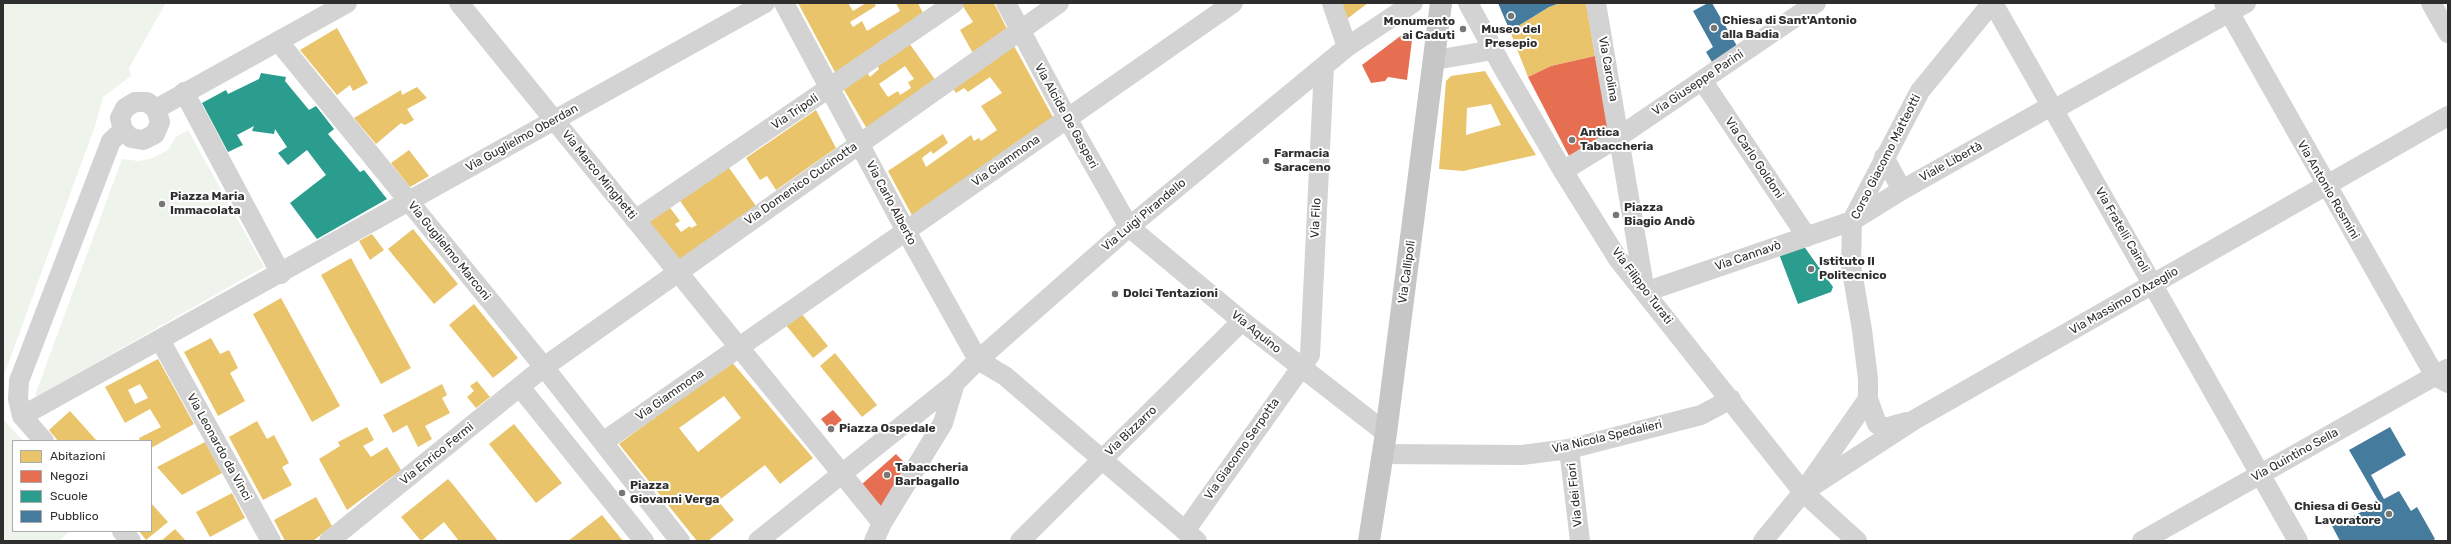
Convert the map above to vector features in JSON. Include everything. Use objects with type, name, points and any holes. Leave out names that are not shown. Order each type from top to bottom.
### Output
[{"type":"main road","name":"Via Callipoli","points":[[1369,541],[1386,433],[1442,3]]},
{"type":"street","points":[[156,109],[184,92],[347,3]]},
{"type":"street","name":"Via Marco Minghetti","points":[[459,3],[738,348],[878,532]]},
{"type":"street","name":"Via Guglielmo Oberdan","points":[[32,428],[281,274],[408,201],[765,3]]},
{"type":"street","name":"Via Carlo Alberto","points":[[784,3],[906,231],[978,360]]},
{"type":"street","name":"Via Tripoli","points":[[635,220],[954,3]]},
{"type":"street","name":"Via Alcide De Gasperi","points":[[1006,3],[1067,118],[1129,227]]},
{"type":"street","name":"Via Domenico Cucinotta","points":[[544,367],[676,271],[1059,3]]},
{"type":"street","name":"Via Giammona","points":[[603,442],[1233,3]]},
{"type":"street","points":[[1332,3],[1347,47]]},
{"type":"street","name":"Via Luigi Pirandello","points":[[758,541],[955,383],[978,360],[1129,227],[1347,47],[1413,3]]},
{"type":"street","name":"Via Filippo Turati","points":[[1468,3],[1497,58],[1563,171],[1618,258],[1803,492],[1857,541]]},
{"type":"street","name":"Via Carolina","points":[[1596,3],[1620,136],[1645,292]]},
{"type":"street","name":"Via Giuseppe Parini","points":[[1563,171],[1620,136],[1816,3]]},
{"type":"street","name":"Via Fratelli Cairoli","points":[[1993,3],[2298,541]]},
{"type":"street","name":"Corso Giacomo Matteotti","points":[[1914,420],[1896,427],[1885,428],[1877,424],[1868,399],[1866,358],[1851,266],[1852,221],[1884,157],[1920,91],[1993,3]]},
{"type":"street","points":[[2431,3],[2448,33]]},
{"type":"street","name":"Viale Libertà","points":[[1852,221],[1902,190],[2052,108],[2233,6]]},
{"type":"street","name":"Via Antonio Rosmini","points":[[2233,6],[2325,185],[2444,376]]},
{"type":"street","name":"Via Guglielmo Marconi","points":[[284,38],[294,61],[544,367],[680,541]]},
{"type":"street","points":[[1435,60],[1497,58]]},
{"type":"street","name":"Via Filo","points":[[1300,367],[1310,355],[1324,66]]},
{"type":"street","name":"Via Carlo Goldoni","points":[[1702,80],[1807,237]]},
{"type":"street","points":[[184,92],[281,274]]},
{"type":"street","points":[[135,102],[147,102],[156,109],[160,122],[155,134],[143,140],[131,138],[123,130],[120,118],[125,108],[135,102]]},
{"type":"street","name":"Via Massimo D'Azeglio","points":[[1803,492],[1914,420],[2448,116]]},
{"type":"street","points":[[32,428],[18,399],[20,381],[111,141],[123,130]]},
{"type":"street","points":[[1884,157],[1902,190]]},
{"type":"street","name":"Via Cannavò","points":[[1645,292],[1852,221]]},
{"type":"street","name":"Via Aquino","points":[[1129,227],[1242,321],[1386,433]]},
{"type":"street","name":"Via Bizzarro","points":[[1020,541],[1100,460],[1242,321]]},
{"type":"street","name":"Via Leonardo da Vinci","points":[[164,346],[271,541]]},
{"type":"street","points":[[978,360],[1005,376],[1100,460],[1191,536]]},
{"type":"street","name":"Via Enrico Fermi","points":[[329,541],[544,367]]},
{"type":"street","name":"Via Giacomo Serpotta","points":[[1191,536],[1300,367]]},
{"type":"street","name":"Via Quintino Sella","points":[[2142,541],[2260,475],[2444,376]]},
{"type":"street","points":[[878,532],[943,423],[955,383]]},
{"type":"street","points":[[520,387],[644,541]]},
{"type":"street","name":"Via Nicola Spedalieri","points":[[1383,454],[1522,455],[1570,449],[1701,415],[1731,399]]},
{"type":"street","points":[[1763,541],[1803,492],[1868,399]]},
{"type":"street","name":"Via dei Fiori","points":[[1570,449],[1580,541]]},
{"type":"street","points":[[123,532],[130,541]]},
{"type":"shaded area","points":[[3,3],[166,3],[129,68],[131,76],[103,97],[95,126],[3,378]]},
{"type":"shaded area","points":[[188,130],[264,267],[36,397],[35,395],[122,159],[139,161],[153,158],[168,150],[176,137]]},
{"type":"shaded area","points":[[3,419],[22,440],[12,440],[12,532],[69,532],[59,541],[3,541]]},
{"type":"building: Abitazioni","points":[[798,3],[848,3],[853,11],[866,3],[874,3],[876,6],[850,22],[853,27],[862,21],[867,31],[900,11],[896,3],[918,3],[925,17],[837,76]]},
{"type":"building: Abitazioni","points":[[966,3],[994,3],[1008,31],[974,55],[960,30],[973,22],[962,5]]},
{"type":"building: Abitazioni","points":[[1337,3],[1368,3],[1343,22]]},
{"type":"building: Abitazioni","points":[[1561,3],[1586,3],[1595,56],[1551,66],[1528,77],[1510,31],[1549,7]]},
{"type":"building: Abitazioni","points":[[337,28],[368,83],[353,91],[350,85],[337,95],[300,50]]},
{"type":"building: Abitazioni","points":[[909,43],[936,81],[867,129],[843,88],[867,72],[870,77],[879,69],[877,65]],"holes":[[[905,66],[914,79],[908,82],[911,88],[900,95],[898,91],[888,97],[879,84]]]},
{"type":"building: Abitazioni","points":[[1013,44],[1054,119],[914,219],[888,171],[943,134],[948,143],[933,154],[931,151],[922,158],[926,167],[971,135],[974,141],[979,138],[981,141],[997,130],[981,106],[1002,93],[990,77],[968,92],[964,88],[956,93],[952,87]]},
{"type":"building: Abitazioni","points":[[1485,71],[1536,155],[1463,171],[1439,169],[1446,81],[1451,76]],"holes":[[[1491,104],[1501,125],[1466,135],[1467,108]]]},
{"type":"building: Abitazioni","points":[[417,87],[427,98],[407,109],[414,120],[405,125],[401,123],[376,144],[354,118],[401,90],[402,95]]},
{"type":"building: Abitazioni","points":[[816,110],[836,148],[776,190],[767,176],[760,180],[746,158]]},
{"type":"building: Abitazioni","points":[[409,150],[429,176],[410,187],[391,163]]},
{"type":"building: Abitazioni","points":[[727,165],[756,206],[680,262],[647,220],[668,205],[680,221],[675,224],[681,232],[690,226],[691,228],[697,225],[678,198]]},
{"type":"building: Abitazioni","points":[[413,229],[458,284],[434,304],[388,249]]},
{"type":"building: Abitazioni","points":[[372,234],[384,250],[370,260],[359,241]]},
{"type":"building: Abitazioni","points":[[351,258],[411,368],[381,384],[321,275]]},
{"type":"building: Abitazioni","points":[[281,298],[340,406],[312,422],[253,314]]},
{"type":"building: Abitazioni","points":[[474,304],[518,358],[493,378],[449,325]]},
{"type":"building: Abitazioni","points":[[801,313],[828,346],[813,358],[785,324]]},
{"type":"building: Abitazioni","points":[[211,338],[220,354],[229,350],[238,368],[230,373],[245,401],[218,416],[184,352]]},
{"type":"building: Abitazioni","points":[[835,353],[877,405],[862,417],[820,366]]},
{"type":"building: Abitazioni","points":[[158,359],[194,424],[152,447],[152,440],[140,440],[139,438],[161,427],[150,409],[125,423],[105,387]],"holes":[[[140,384],[148,398],[135,404],[128,390]]]},
{"type":"building: Abitazioni","points":[[731,361],[813,458],[780,484],[765,465],[718,501],[734,520],[708,541],[697,541],[619,444]],"holes":[[[724,396],[741,418],[698,452],[679,428]]]},
{"type":"building: Abitazioni","points":[[477,381],[490,397],[476,408],[467,397],[474,391],[470,386]]},
{"type":"building: Abitazioni","points":[[442,384],[447,395],[442,398],[450,413],[425,426],[432,439],[418,447],[407,425],[393,433],[383,415]]},
{"type":"building: Abitazioni","points":[[70,411],[96,440],[57,440],[49,430]]},
{"type":"building: Abitazioni","points":[[257,421],[267,439],[274,435],[289,463],[282,467],[292,485],[263,500],[229,437]]},
{"type":"building: Abitazioni","points":[[514,424],[562,483],[536,503],[489,444]]},
{"type":"building: Abitazioni","points":[[367,427],[374,440],[363,446],[371,457],[387,447],[401,470],[347,510],[319,459],[340,446],[338,442]]},
{"type":"building: Abitazioni","points":[[205,442],[222,473],[182,495],[157,467]]},
{"type":"building: Abitazioni","points":[[448,479],[498,541],[459,541],[444,522],[421,541],[401,517]]},
{"type":"building: Abitazioni","points":[[232,493],[245,518],[210,537],[196,512]]},
{"type":"building: Abitazioni","points":[[316,497],[332,526],[313,541],[285,541],[274,520]]},
{"type":"building: Abitazioni","points":[[152,504],[168,522],[146,540],[140,532],[152,532]]},
{"type":"building: Abitazioni","points":[[602,515],[623,541],[568,541]]},
{"type":"building: Abitazioni","points":[[175,529],[186,541],[161,541]]},
{"type":"building: Negozi","points":[[1407,31],[1413,32],[1407,80],[1388,77],[1385,81],[1371,83],[1362,65]]},
{"type":"building: Negozi","points":[[1595,56],[1609,133],[1569,156],[1528,77],[1551,66]]},
{"type":"building: Negozi","points":[[833,410],[842,420],[830,430],[821,419]]},
{"type":"building: Negozi","name":"Tabaccheria Barbagallo","points":[[896,454],[907,465],[881,509],[861,485]]},
{"type":"building: Scuole","points":[[261,73],[286,77],[285,81],[309,110],[316,106],[334,129],[328,134],[360,172],[364,170],[387,199],[317,239],[290,203],[326,175],[307,150],[288,165],[278,153],[287,147],[275,129],[274,134],[252,131],[254,126],[237,135],[243,145],[228,152],[202,103],[226,90],[228,94],[259,79]]},
{"type":"building: Scuole","name":"Istituto Il Politecnico","points":[[1803,245],[1833,287],[1831,292],[1798,304],[1779,254]]},
{"type":"building: Pubblico","points":[[1498,3],[1560,3],[1549,7],[1510,31]]},
{"type":"building: Pubblico","name":"Chiesa di Sant'Antonio alla Badia","points":[[1708,3],[1712,3],[1737,46],[1712,62],[1706,52],[1713,47],[1693,11]]},
{"type":"building: Pubblico","name":"Chiesa di Gesù Lavoratore","points":[[2390,427],[2406,455],[2371,475],[2384,499],[2399,491],[2411,511],[2417,507],[2435,539],[2432,541],[2340,541],[2331,524],[2341,518],[2343,522],[2379,502],[2349,450]]},
{"type":"place","name":"Museo del Presepio","points":[[1511,16]]},
{"type":"place","name":"Chiesa di Sant'Antonio alla Badia","points":[[1714,28]]},
{"type":"place","name":"Monumento ai Caduti","points":[[1463,29]]},
{"type":"place","name":"Antica Tabaccheria","points":[[1572,140]]},
{"type":"place","name":"Farmacia Saraceno","points":[[1266,161]]},
{"type":"place","name":"Piazza Maria Immacolata","points":[[162,204]]},
{"type":"place","name":"Piazza Biagio Andò","points":[[1616,215]]},
{"type":"place","name":"Istituto Il Politecnico","points":[[1811,269]]},
{"type":"place","name":"Dolci Tentazioni","points":[[1115,294]]},
{"type":"place","name":"Piazza Ospedale","points":[[831,429]]},
{"type":"place","name":"Tabaccheria Barbagallo","points":[[887,475]]},
{"type":"place","name":"Piazza Giovanni Verga","points":[[622,493]]},
{"type":"place","name":"Chiesa di Gesù Lavoratore","points":[[2389,514]]}]
